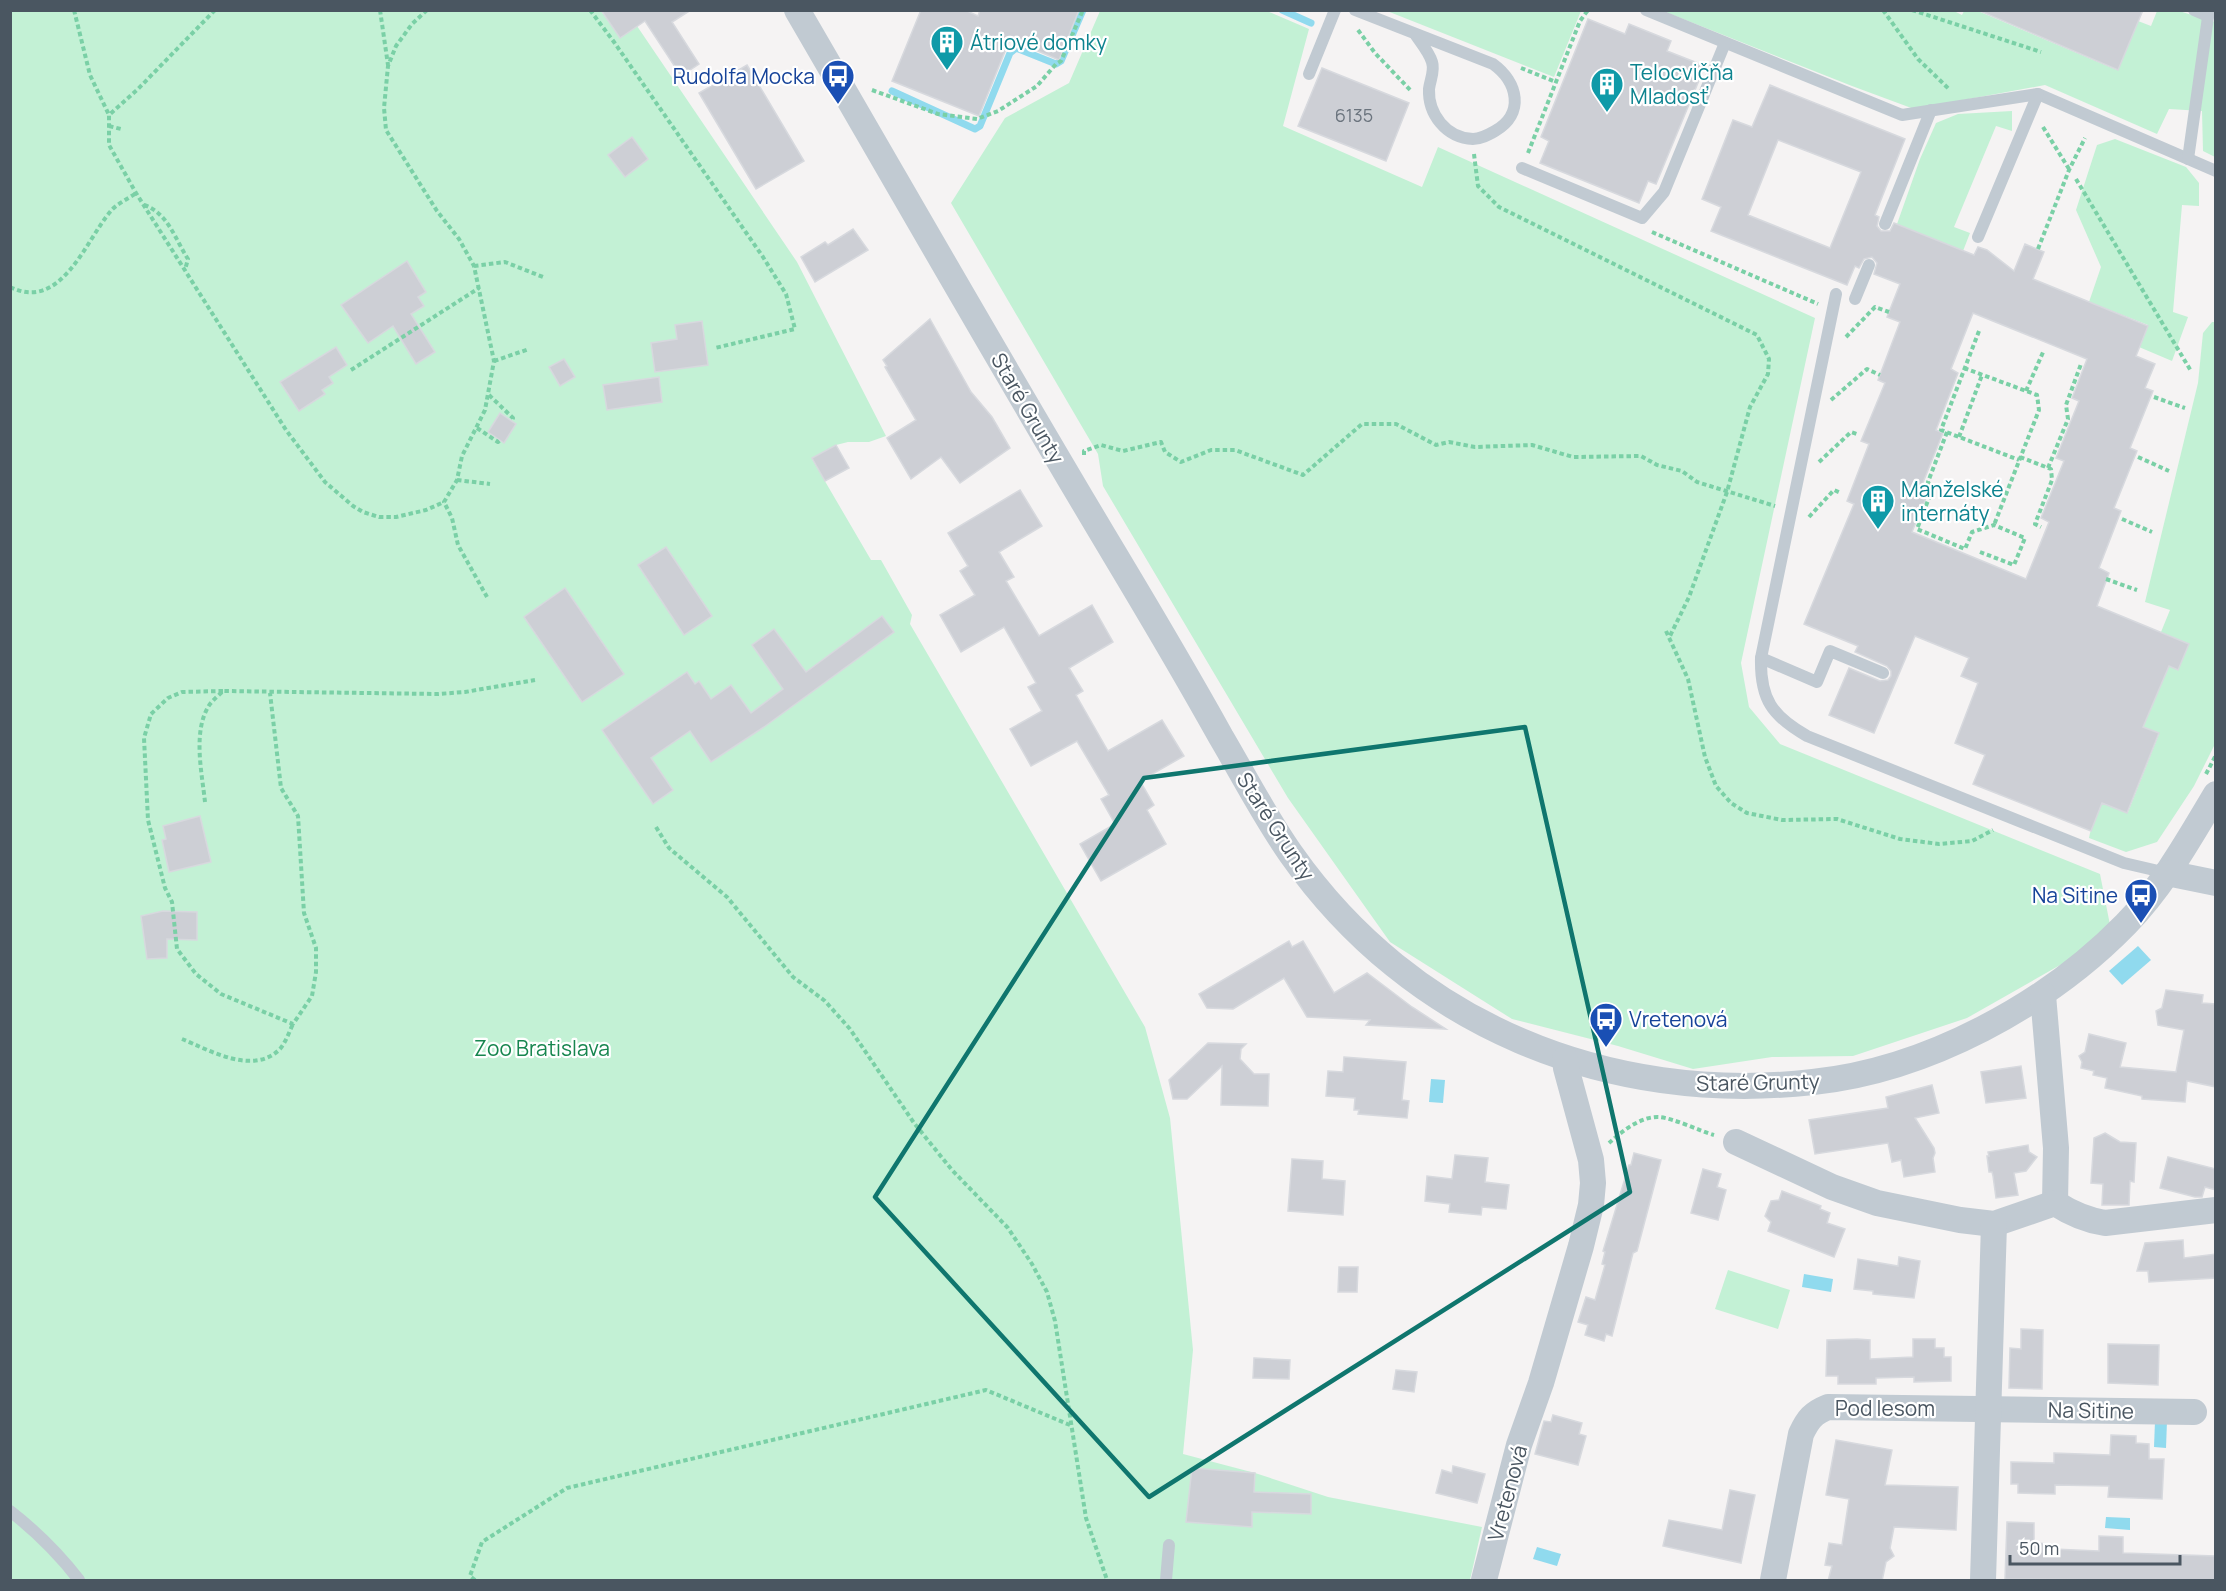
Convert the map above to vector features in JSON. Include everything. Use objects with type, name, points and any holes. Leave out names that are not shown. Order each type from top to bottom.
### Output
[{"type":"street","name":"Staré Grunty","points":[[797,10],[1046,440],[1162,633],[1264,813],[1290,854],[1344,919],[1374,948],[1415,982],[1508,1036],[1565,1059],[1653,1080],[1728,1087],[1832,1080],[1871,1072],[1917,1058],[1960,1040],[2043,994],[2085,963],[2130,921],[2167,873],[2216,794]]},
{"type":"street","points":[[2167,873],[2216,883]]},
{"type":"street","points":[[2043,994],[2056,1148],[2055,1203]]},
{"type":"street","name":"Vretenová","points":[[1484,1581],[1519,1445],[1541,1383],[1591,1205],[1593,1183],[1591,1160],[1573,1099],[1565,1059]]},
{"type":"street","points":[[1736,1142],[1832,1187],[1877,1203],[1960,1220],[1994,1224],[2055,1203]]},
{"type":"street","points":[[2055,1203],[2072,1214],[2105,1223],[2216,1210]]},
{"type":"street","points":[[1983,1581],[1994,1224]]},
{"type":"street","name":"Pod lesom","points":[[1773,1581],[1801,1434],[1808,1420],[1816,1412],[1828,1407],[1987,1408]]},
{"type":"street","name":"Na Sitine","points":[[1987,1408],[2194,1412]]},
{"type":"lane","points":[[1310,74],[1335,10]]},
{"type":"lane","points":[[1355,10],[1493,64],[1510,79],[1514,90],[1515,104],[1510,117],[1499,129],[1472,139],[1450,131],[1433,115],[1429,98],[1433,73],[1432,62],[1415,34]]},
{"type":"lane","points":[[1646,10],[1902,115],[2038,94],[2216,171]]},
{"type":"lane","points":[[2188,159],[2209,13],[2194,10]]},
{"type":"lane","points":[[1522,168],[1642,218],[1664,192],[1725,43]]},
{"type":"lane","points":[[1978,237],[2038,94]]},
{"type":"lane","points":[[1885,224],[1931,110]]},
{"type":"lane","points":[[1855,299],[1869,265]]},
{"type":"lane","points":[[1836,294],[1761,658],[1761,681],[1766,698],[1786,725],[1807,736],[2124,864],[2167,873]]},
{"type":"lane","points":[[1761,658],[1817,682],[1830,651],[1883,673]]},
{"type":"lane","points":[[10,1511],[49,1545],[79,1581]]},
{"type":"lane","points":[[1166,1581],[1169,1545]]},
{"type":"path","points":[[74,10],[90,75],[109,115],[109,145],[185,271],[293,440],[325,482],[343,499],[363,512],[379,517],[396,517],[426,510],[444,502],[457,480],[462,456],[477,428],[489,395],[494,361],[474,266],[459,239],[437,211],[386,130],[384,108],[388,66],[380,10]]},
{"type":"path","points":[[109,115],[138,89],[215,10]]},
{"type":"path","points":[[388,66],[396,46],[412,24],[427,10]]},
{"type":"path","points":[[590,10],[615,42],[786,294],[795,329],[715,348]]},
{"type":"path","points":[[872,90],[938,114],[977,119],[998,111],[1037,86],[1061,61],[1083,10]]},
{"type":"path","points":[[1522,168],[1580,21],[1588,10]]},
{"type":"path","points":[[1883,10],[1918,59],[1965,105]]},
{"type":"path","points":[[1912,10],[2041,52]]},
{"type":"path","points":[[1356,27],[1375,53],[1433,115]]},
{"type":"path","points":[[2032,109],[2069,170]]},
{"type":"path","points":[[109,126],[121,129]]},
{"type":"path","points":[[2038,249],[2069,170],[2085,138]]},
{"type":"path","points":[[1472,139],[1478,186],[1499,207],[1757,335],[1769,359],[1768,374],[1750,407],[1727,492],[1689,597],[1669,638]]},
{"type":"path","points":[[2076,179],[2190,371]]},
{"type":"path","points":[[10,287],[28,294],[41,292],[56,284],[88,247],[111,210],[136,193]]},
{"type":"path","points":[[144,205],[156,209],[178,240],[188,259],[185,271]]},
{"type":"path","points":[[1646,229],[1833,310]]},
{"type":"path","points":[[474,266],[505,262],[543,277]]},
{"type":"path","points":[[351,370],[478,288]]},
{"type":"path","points":[[1822,361],[1875,307],[1889,312]]},
{"type":"path","points":[[1979,331],[1941,429],[2051,469],[2052,480],[2035,525],[2041,527]]},
{"type":"path","points":[[494,361],[530,349]]},
{"type":"path","points":[[2026,391],[2043,350]]},
{"type":"path","points":[[2048,468],[2068,419],[2066,405],[2081,364]]},
{"type":"path","points":[[1964,368],[2037,395],[2039,410],[1994,525]]},
{"type":"path","points":[[1810,420],[1867,369],[1880,375]]},
{"type":"path","points":[[1959,437],[1982,375]]},
{"type":"path","points":[[489,395],[505,415],[513,418],[512,421]]},
{"type":"path","points":[[2154,397],[2185,408]]},
{"type":"path","points":[[1085,462],[1084,451],[1101,445],[1123,451],[1161,442],[1165,452],[1181,462],[1211,450],[1235,450],[1303,475],[1362,424],[1396,424],[1436,445],[1449,442],[1475,447],[1532,445],[1573,457],[1641,456],[1657,465],[1682,471],[1697,482],[1791,511]]},
{"type":"path","points":[[477,428],[498,442],[500,440]]},
{"type":"path","points":[[1797,482],[1851,432],[1857,434]]},
{"type":"path","points":[[1947,432],[1928,482],[1932,490],[1917,529],[1965,549],[1972,532],[1994,525],[2025,538],[2014,565],[1980,552]]},
{"type":"path","points":[[2138,457],[2169,471]]},
{"type":"path","points":[[457,480],[490,484]]},
{"type":"path","points":[[1785,542],[1834,490],[1841,493]]},
{"type":"path","points":[[444,502],[452,518],[458,545],[487,597]]},
{"type":"path","points":[[2122,519],[2151,532]]},
{"type":"path","points":[[2106,579],[2137,590]]},
{"type":"path","points":[[1666,631],[1688,679],[1705,758],[1716,786],[1731,803],[1747,813],[1782,820],[1837,819],[1899,839],[1939,844],[1972,841],[2013,819]]},
{"type":"path","points":[[293,1024],[221,994],[196,974],[177,949],[172,902],[165,888],[148,820],[144,738],[150,714],[168,698],[182,692],[465,692],[535,680]]},
{"type":"path","points":[[205,802],[199,750],[203,719],[210,704],[224,691]]},
{"type":"path","points":[[182,1039],[226,1057],[255,1060],[268,1057],[279,1049],[312,996],[316,972],[316,948],[304,913],[298,816],[281,788],[270,693]]},
{"type":"path","points":[[656,827],[669,848],[727,897],[793,977],[825,1001],[844,1022],[914,1123],[952,1170],[1008,1228],[1032,1264],[1047,1292],[1055,1321],[1086,1518],[1107,1581]]},
{"type":"path","points":[[1622,1131],[1659,1117],[1736,1142]]},
{"type":"path","points":[[475,1581],[470,1576],[482,1542],[567,1488],[986,1390],[1070,1425]]},
{"type":"highlighted area","points":[[1525,727],[1630,1192],[1149,1497],[875,1197],[1144,778]]},
{"type":"green space","points":[[1952,10],[1962,15],[1964,11],[1978,11],[2117,70],[2138,21],[2151,26],[2157,11],[2179,11],[2215,22],[2215,157],[2203,151],[2202,111],[2169,109],[2157,134],[2045,85],[1914,109],[1663,11]]},
{"type":"green space","name":"Zoo Bratislava","points":[[11,11],[601,11],[620,38],[637,26],[797,262],[886,436],[869,442],[848,442],[836,445],[812,459],[871,560],[881,560],[912,615],[910,624],[1145,1027],[1170,1118],[1193,1350],[1183,1454],[1255,1473],[1328,1497],[1482,1527],[1470,1580],[11,1580]]},
{"type":"green space","points":[[1100,11],[1267,11],[1309,29],[1283,126],[1422,187],[1438,147],[1815,318],[1741,663],[1749,707],[1780,744],[2100,874],[2110,925],[2083,952],[1967,1018],[1853,1056],[1772,1057],[1693,1069],[1618,1046],[1512,1019],[1390,942],[1288,798],[1103,486],[1098,454],[951,203],[1005,118],[1069,83]]},
{"type":"green space","points":[[1387,11],[1581,11],[1554,77]]},
{"type":"green space","points":[[2012,111],[2012,131],[1996,126],[1954,227],[1970,233],[1963,251],[1897,224],[1920,159],[1936,123],[1958,114]]},
{"type":"green space","points":[[2115,139],[2186,167],[2199,183],[2199,206],[2182,205],[2173,312],[2188,317],[2172,361],[2139,347],[2148,325],[2089,302],[2101,267],[2076,210],[2097,145]]},
{"type":"green space","points":[[2212,322],[2215,322],[2215,744],[2194,786],[2157,842],[2126,852],[2089,838],[2102,803],[2128,812],[2159,734],[2143,727],[2169,666],[2178,670],[2189,644],[2161,632],[2170,610],[2145,602],[2198,383],[2203,333]]},
{"type":"green space","points":[[1728,1270],[1790,1290],[1778,1329],[1715,1309]]},
{"type":"water","points":[[2138,946],[2151,960],[2122,985],[2109,971]]},
{"type":"water","points":[[1431,1079],[1445,1080],[1443,1103],[1429,1102]]},
{"type":"water","points":[[1804,1274],[1833,1279],[1831,1292],[1802,1287]]},
{"type":"water","points":[[2155,1421],[2167,1421],[2166,1448],[2154,1447]]},
{"type":"water","points":[[2106,1517],[2130,1518],[2130,1530],[2105,1528]]},
{"type":"water","points":[[1537,1547],[1561,1554],[1557,1566],[1533,1559]]},
{"type":"building","points":[[601,10],[691,10],[672,22],[699,64],[681,76],[645,21],[620,38]]},
{"type":"building","name":"Átriové domky","points":[[921,10],[965,10],[978,16],[980,10],[1079,10],[1059,60],[1010,39],[979,116],[892,81]]},
{"type":"building","points":[[1978,10],[2143,10],[2118,70]]},
{"type":"building","name":"Telocvičňa Mladosť","points":[[1588,19],[1625,34],[1629,24],[1671,41],[1667,51],[1705,66],[1656,184],[1648,181],[1639,203],[1540,163],[1549,141],[1541,137]]},
{"type":"building","points":[[747,65],[804,161],[756,189],[699,93]]},
{"type":"building","points":[[1322,68],[1409,103],[1386,161],[1298,126]]},
{"type":"building","name":"Manželské internáty","points":[[1770,85],[1905,139],[1875,215],[1879,217],[1877,226],[1881,231],[1890,231],[1894,223],[1974,255],[1978,247],[1987,250],[2014,271],[2025,244],[2044,252],[2033,279],[2148,326],[2136,356],[2155,364],[2145,388],[2153,391],[2130,448],[2137,451],[2114,508],[2121,511],[2099,568],[2109,573],[2097,606],[2189,644],[2178,670],[2169,666],[2143,727],[2159,733],[2127,813],[2102,803],[2091,831],[1973,784],[1985,755],[1955,743],[1978,683],[1961,676],[1969,658],[1915,636],[1874,733],[1829,715],[1849,668],[1880,681],[1888,680],[1891,676],[1891,671],[1887,666],[1855,652],[1858,646],[1804,624],[1854,504],[1847,501],[1869,444],[1861,441],[1885,383],[1878,380],[1900,322],[1887,317],[1900,284],[1874,274],[1877,263],[1872,257],[1864,259],[1859,268],[1855,266],[1847,285],[1711,231],[1721,207],[1702,199],[1733,120],[1752,127]],"holes":[[[1778,140],[1861,172],[1830,248],[1748,215]],[[1973,313],[2087,359],[2072,398],[2079,401],[2056,458],[2064,461],[2041,518],[2049,522],[2026,579],[1912,532],[1928,493],[1920,490],[1943,433],[1936,430],[1958,373],[1951,369]]]},
{"type":"building","points":[[632,137],[648,159],[625,177],[608,155]]},
{"type":"building","points":[[853,229],[868,250],[815,282],[801,257],[825,242],[828,245]]},
{"type":"building","points":[[407,261],[426,292],[418,297],[424,306],[411,314],[435,352],[416,364],[393,326],[368,343],[341,305]]},
{"type":"building","points":[[930,319],[971,392],[992,417],[1010,448],[960,483],[941,457],[911,479],[887,438],[916,420],[883,360]]},
{"type":"building","points":[[702,321],[708,365],[655,372],[651,343],[677,339],[675,325]]},
{"type":"building","points":[[336,347],[347,365],[329,377],[333,383],[322,390],[325,394],[299,411],[280,382]]},
{"type":"building","points":[[564,359],[575,377],[560,386],[549,367]]},
{"type":"building","points":[[659,377],[662,402],[607,410],[603,385]]},
{"type":"building","points":[[500,413],[516,424],[504,443],[488,432]]},
{"type":"building","points":[[836,445],[849,468],[825,481],[812,458]]},
{"type":"building","points":[[1020,490],[1042,526],[999,552],[1014,577],[1006,581],[1039,636],[1092,605],[1113,642],[1069,668],[1083,691],[1076,695],[1108,751],[1162,720],[1184,756],[1140,781],[1154,805],[1147,810],[1166,844],[1101,881],[1080,844],[1115,824],[1101,799],[1109,795],[1077,741],[1031,766],[1010,729],[1042,711],[1028,687],[1036,683],[1004,627],[961,652],[940,615],[975,595],[960,571],[968,566],[948,533]]},
{"type":"building","points":[[666,547],[712,616],[684,635],[638,565]]},
{"type":"building","points":[[565,588],[624,674],[582,702],[524,617]]},
{"type":"building","points":[[882,616],[894,632],[764,727],[711,762],[690,731],[651,758],[673,790],[653,804],[602,730],[687,672],[695,684],[699,681],[711,699],[731,685],[751,713],[783,689],[752,645],[774,629],[806,672]]},
{"type":"building","points":[[200,816],[211,862],[169,872],[162,840],[166,839],[163,826]]},
{"type":"building","points":[[163,911],[197,912],[197,940],[167,939],[167,958],[147,959],[141,916]]},
{"type":"building","points":[[1289,941],[1292,947],[1303,941],[1334,993],[1367,973],[1446,1029],[1366,1025],[1370,1020],[1307,1017],[1284,978],[1233,1009],[1207,1008],[1199,994]]},
{"type":"building","points":[[2166,990],[2203,995],[2202,1003],[2216,1004],[2216,1087],[2187,1081],[2185,1102],[2142,1099],[2142,1096],[2105,1088],[2107,1078],[2093,1075],[2094,1071],[2081,1068],[2082,1062],[2079,1056],[2085,1052],[2089,1034],[2126,1043],[2120,1067],[2176,1072],[2184,1030],[2158,1025],[2156,1011],[2162,1008]]},
{"type":"building","points":[[1208,1043],[1246,1044],[1241,1049],[1240,1059],[1254,1074],[1269,1074],[1268,1106],[1221,1105],[1222,1066],[1187,1099],[1173,1099],[1169,1080]]},
{"type":"building","points":[[1344,1057],[1406,1062],[1402,1100],[1409,1101],[1407,1118],[1358,1114],[1359,1110],[1354,1110],[1355,1098],[1326,1096],[1328,1071],[1343,1072]]},
{"type":"building","points":[[2021,1066],[2026,1098],[1986,1103],[1981,1072]]},
{"type":"building","points":[[1932,1085],[1939,1113],[1915,1118],[1934,1148],[1935,1172],[1904,1177],[1901,1160],[1892,1162],[1888,1143],[1815,1154],[1809,1120],[1888,1108],[1886,1097]]},
{"type":"building","points":[[2105,1133],[2120,1142],[2136,1143],[2134,1182],[2130,1181],[2129,1205],[2102,1205],[2103,1184],[2091,1183],[2094,1138]]},
{"type":"building","points":[[2028,1145],[2029,1152],[2037,1157],[2026,1171],[2014,1173],[2018,1195],[1996,1198],[1992,1172],[1989,1172],[1988,1152]]},
{"type":"building","points":[[1634,1153],[1661,1160],[1637,1251],[1633,1253],[1612,1336],[1606,1334],[1604,1341],[1585,1335],[1588,1325],[1578,1322],[1586,1297],[1595,1300],[1605,1265],[1602,1264],[1605,1252],[1603,1251]]},
{"type":"building","points":[[1455,1155],[1488,1158],[1485,1182],[1509,1185],[1506,1209],[1482,1207],[1481,1215],[1449,1212],[1450,1204],[1425,1201],[1427,1176],[1452,1179]]},
{"type":"building","points":[[2168,1157],[2216,1169],[2216,1190],[2205,1187],[2202,1197],[2195,1197],[2160,1188]]},
{"type":"building","points":[[1292,1159],[1323,1161],[1322,1179],[1345,1181],[1343,1215],[1288,1211]]},
{"type":"building","points":[[1703,1169],[1721,1174],[1717,1187],[1726,1190],[1718,1220],[1691,1213]]},
{"type":"building","points":[[1782,1191],[1821,1206],[1820,1209],[1830,1213],[1827,1223],[1845,1229],[1834,1257],[1768,1231],[1771,1222],[1765,1216],[1771,1201],[1779,1200]]},
{"type":"building","points":[[2183,1240],[2184,1258],[2216,1254],[2216,1278],[2149,1282],[2148,1271],[2137,1271],[2145,1243]]},
{"type":"building","points":[[1899,1257],[1920,1261],[1914,1298],[1873,1294],[1873,1291],[1854,1289],[1858,1259],[1898,1266]]},
{"type":"building","points":[[1339,1267],[1358,1267],[1357,1292],[1338,1292]]},
{"type":"building","points":[[2021,1329],[2043,1330],[2042,1389],[2009,1388],[2010,1348],[2021,1349]]},
{"type":"building","points":[[1913,1339],[1935,1339],[1935,1348],[1944,1348],[1944,1357],[1951,1357],[1951,1381],[1914,1382],[1914,1377],[1876,1378],[1876,1384],[1838,1384],[1838,1376],[1826,1376],[1827,1340],[1870,1340],[1870,1359],[1913,1357]]},
{"type":"building","points":[[2108,1344],[2159,1345],[2158,1385],[2108,1383]]},
{"type":"building","points":[[1254,1358],[1290,1360],[1289,1379],[1253,1378]]},
{"type":"building","points":[[1396,1370],[1417,1372],[1414,1392],[1393,1389]]},
{"type":"building","points":[[1553,1415],[1582,1423],[1579,1434],[1586,1436],[1578,1465],[1535,1454],[1544,1421],[1551,1422]]},
{"type":"building","points":[[2111,1435],[2136,1436],[2136,1443],[2149,1444],[2149,1459],[2164,1459],[2162,1499],[2108,1497],[2109,1486],[2055,1485],[2055,1494],[2018,1493],[2018,1484],[2011,1484],[2011,1462],[2054,1463],[2054,1453],[2110,1455]]},
{"type":"building","points":[[1836,1440],[1892,1450],[1885,1485],[1958,1487],[1956,1530],[1894,1527],[1890,1548],[1894,1556],[1886,1562],[1882,1581],[1828,1581],[1832,1566],[1825,1565],[1829,1543],[1842,1545],[1849,1499],[1826,1495]]},
{"type":"building","points":[[1453,1466],[1485,1474],[1477,1503],[1436,1493],[1442,1470],[1452,1473]]},
{"type":"building","points":[[1192,1468],[1255,1473],[1254,1492],[1311,1494],[1311,1514],[1252,1512],[1252,1527],[1186,1522]]},
{"type":"building","points":[[1730,1490],[1755,1495],[1741,1563],[1663,1546],[1669,1520],[1722,1530]]},
{"type":"building","points":[[2007,1522],[2034,1523],[2034,1543],[2053,1544],[2053,1549],[2099,1551],[2099,1536],[2123,1537],[2123,1553],[2216,1556],[2216,1581],[2005,1579]]},
{"type":"waterway","points":[[892,91],[975,129],[980,126],[1010,53],[1016,48],[1056,64],[1061,61],[1083,10]]},
{"type":"waterway","points":[[1282,10],[1311,23]]},
{"type":"place","name":"Átriové domky","points":[[947,71]]},
{"type":"place","name":"Rudolfa Mocka","points":[[838,105]]},
{"type":"place","name":"Telocvičňa Mladosť","points":[[1607,113]]},
{"type":"place","name":"Manželské internáty","points":[[1878,530]]},
{"type":"place","name":"Na Sitine","points":[[2141,924]]},
{"type":"place","name":"Vretenová","points":[[1606,1048]]}]
